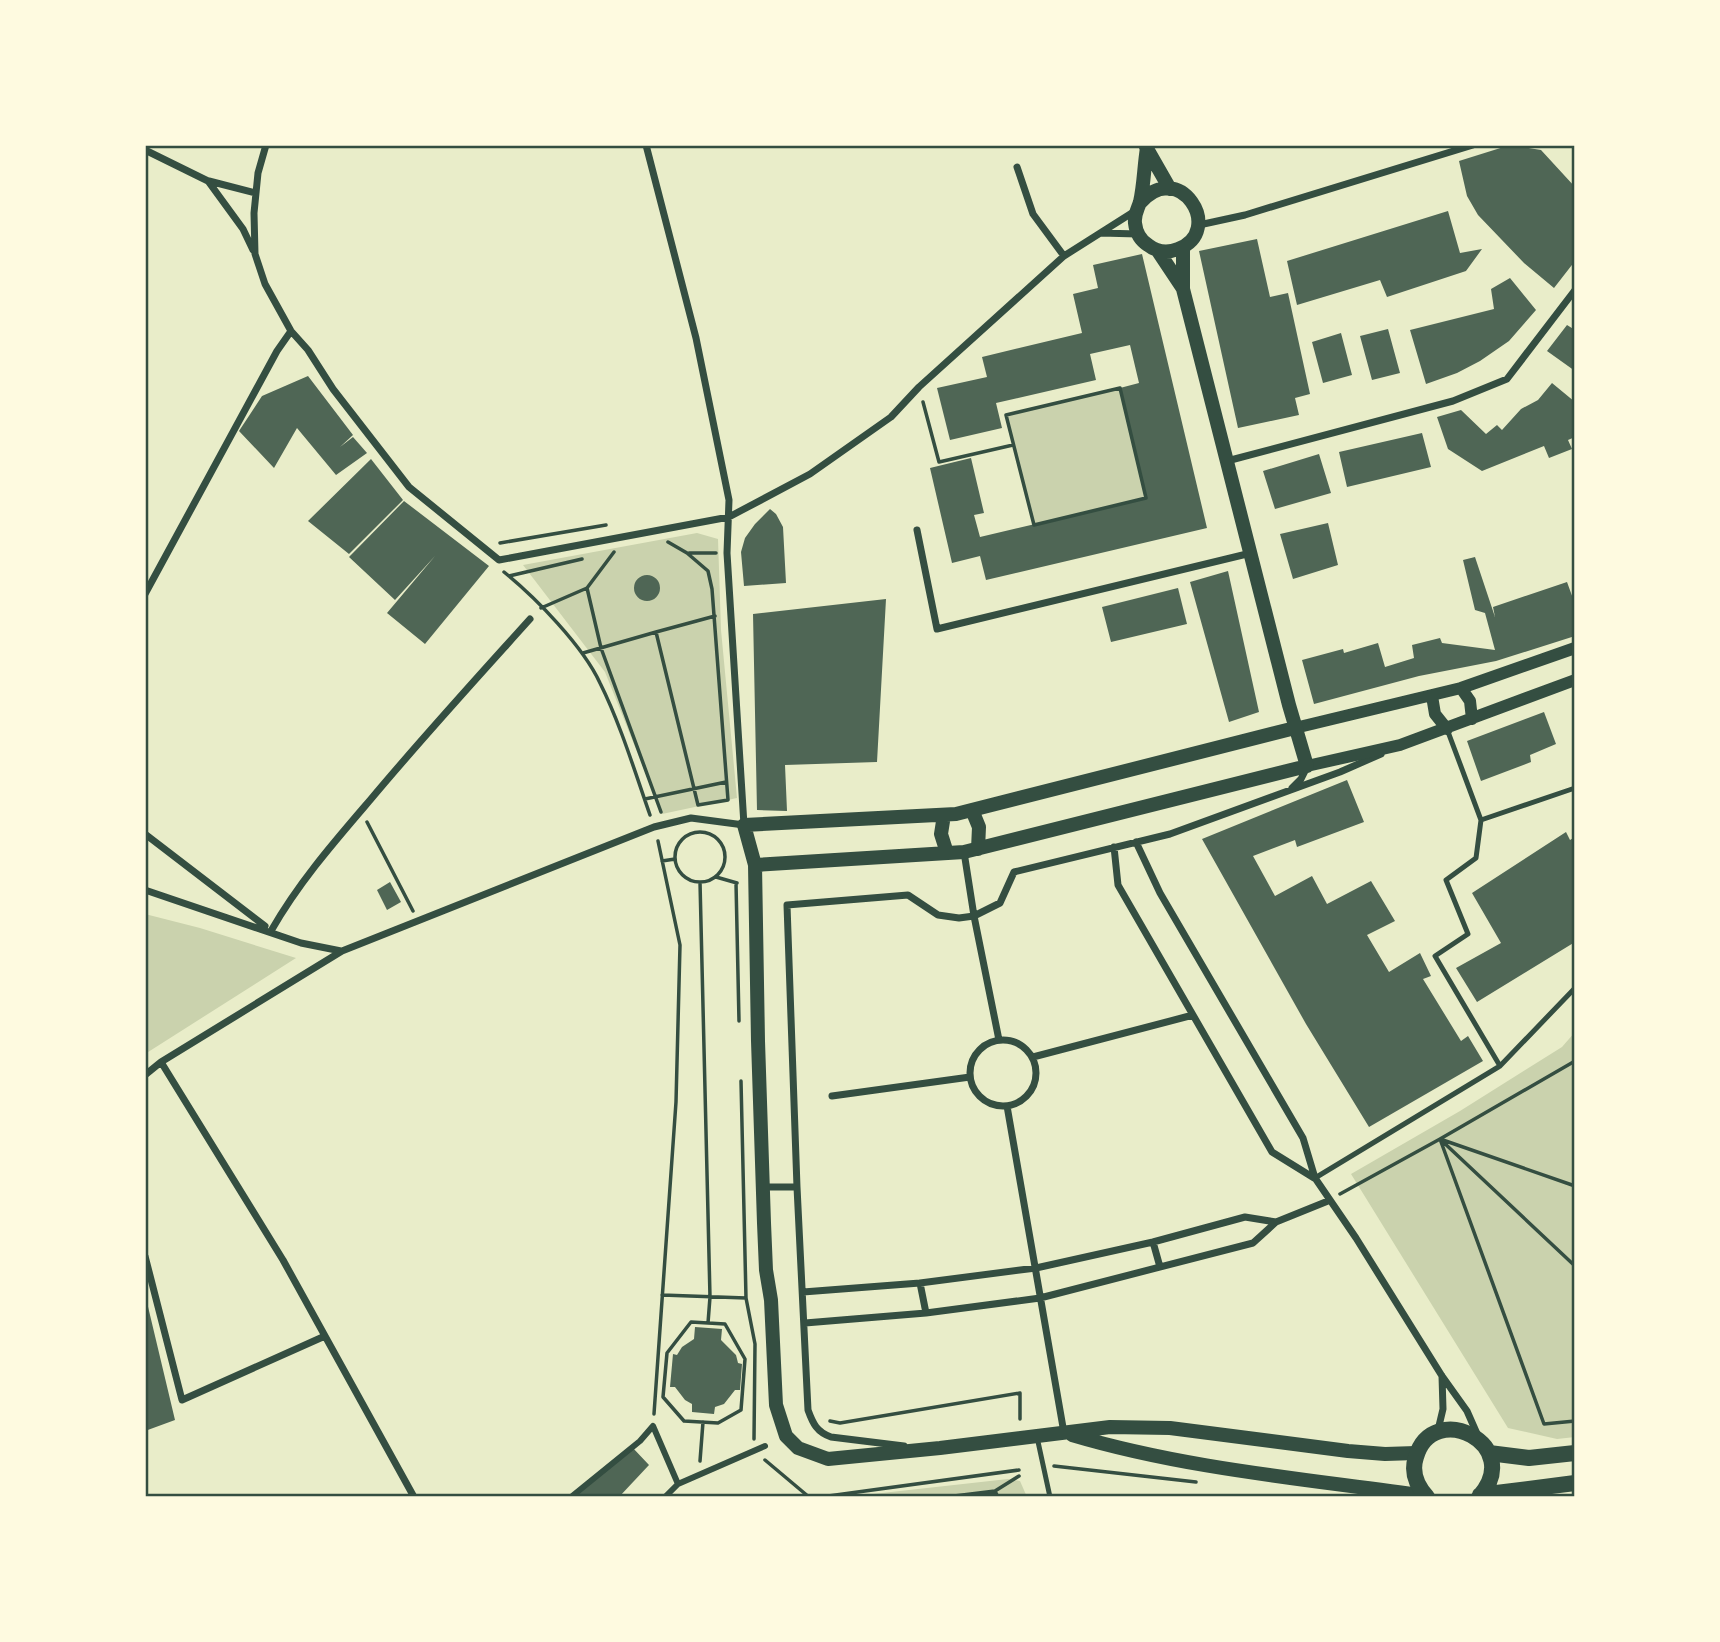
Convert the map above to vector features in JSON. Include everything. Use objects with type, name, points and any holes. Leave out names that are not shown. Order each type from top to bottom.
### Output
[{"type":"main road","points":[[1146,147],[1171,189]]},
{"type":"main road","points":[[1138,206],[1153,191],[1179,191],[1196,209],[1199,225],[1195,235],[1183,247],[1166,252],[1150,247],[1138,234],[1135,226],[1146,147]]},
{"type":"main road","points":[[755,865],[971,850],[1307,766],[1183,289],[1183,247]]},
{"type":"main road","points":[[1158,251],[1183,289]]},
{"type":"main road","points":[[1295,728],[944,815],[744,825],[755,865],[766,1270],[771,1300],[776,1405],[786,1436],[799,1448],[828,1459],[1110,1427],[1170,1428],[1348,1451],[1416,1453]]},
{"type":"main road","points":[[971,850],[979,827],[972,810]]},
{"type":"main road","points":[[944,815],[941,834],[947,853]]},
{"type":"main road","points":[[1426,1496],[1414,1476],[1416,1453],[1421,1444],[1437,1432],[1460,1430],[1471,1433],[1484,1446],[1529,1458],[1575,1453]]},
{"type":"main road","points":[[1064,1433],[1161,1457],[1426,1496]]},
{"type":"main road","points":[[1479,1496],[1491,1475],[1484,1446]]},
{"type":"main road","points":[[1479,1496],[1552,1491],[1575,1483]]},
{"type":"street","points":[[255,254],[258,173],[266,145]]},
{"type":"street","points":[[145,1075],[161,1062],[342,951],[654,827],[691,818],[744,825],[727,553],[729,500],[696,338],[646,145]]},
{"type":"street","points":[[1199,225],[1245,215],[1473,145]]},
{"type":"street","points":[[145,150],[208,181],[256,193]]},
{"type":"street","points":[[1017,167],[1032,214],[1064,256]]},
{"type":"street","points":[[208,181],[243,229],[265,284],[291,331],[308,350],[333,389],[409,487],[499,560],[729,517],[810,474],[891,417],[919,387],[1064,256],[1138,206]]},
{"type":"street","points":[[1100,233],[1138,234]]},
{"type":"street","points":[[1226,461],[1452,401],[1507,379],[1575,290]]},
{"type":"street","points":[[145,594],[277,351],[291,331]]},
{"type":"street","points":[[918,530],[937,629],[1252,553]]},
{"type":"street","points":[[271,931],[286,905],[327,850],[419,742],[530,619]]},
{"type":"street","points":[[1295,728],[1433,696],[1575,648]]},
{"type":"street","points":[[940,1448],[879,1444],[821,1434],[808,1410],[787,905],[908,895],[938,915],[959,918],[974,916],[1000,904],[1014,872],[1170,834],[1289,792],[1400,745],[1575,680]]},
{"type":"street","points":[[1461,688],[1470,701],[1472,719]]},
{"type":"street","points":[[1433,696],[1435,714],[1447,729]]},
{"type":"street","points":[[1289,792],[1301,779],[1307,766],[1400,745]]},
{"type":"street","points":[[145,834],[271,931]]},
{"type":"street","points":[[1136,842],[1160,893],[1303,1138],[1315,1178],[1328,1201],[1356,1238],[1442,1376],[1467,1411],[1484,1446]]},
{"type":"street","points":[[1114,847],[1118,885],[1272,1152],[1315,1178]]},
{"type":"street","points":[[971,850],[974,916],[999,1040]]},
{"type":"street","points":[[145,890],[301,943],[342,951]]},
{"type":"street","points":[[1032,1057],[1193,1016]]},
{"type":"street","points":[[999,1040],[1013,1041],[1024,1047],[1032,1057],[1037,1069],[1035,1083],[1030,1094],[1020,1102],[994,1106],[983,1100],[974,1090],[970,1077],[971,1064],[977,1053],[987,1044],[999,1040]]},
{"type":"street","points":[[161,1062],[283,1260],[414,1497]]},
{"type":"street","points":[[832,1096],[970,1077]]},
{"type":"street","points":[[1007,1106],[1064,1433]]},
{"type":"street","points":[[763,1187],[797,1187]]},
{"type":"street","points":[[804,1323],[1041,1298],[1253,1243],[1276,1222],[1328,1201]]},
{"type":"street","points":[[803,1292],[920,1283],[1036,1268],[1153,1242],[1245,1217],[1276,1222]]},
{"type":"street","points":[[1153,1242],[1160,1267]]},
{"type":"street","points":[[145,1256],[182,1401],[325,1336]]},
{"type":"street","points":[[920,1283],[926,1312]]},
{"type":"street","points":[[1437,1432],[1443,1409],[1442,1376]]},
{"type":"street","points":[[571,1497],[640,1441],[653,1426],[678,1484]]},
{"type":"street","points":[[665,1497],[678,1484],[765,1446]]},
{"type":"lane","points":[[1447,729],[1482,820],[1476,858],[1446,880],[1468,934],[1435,956],[1500,1066]]},
{"type":"lane","points":[[1482,820],[1575,788]]},
{"type":"lane","points":[[1315,1178],[1500,1066],[1575,988]]},
{"type":"lane","points":[[1037,1437],[1050,1497]]},
{"type":"path","points":[[919,387],[939,462],[1013,445]]},
{"type":"path","points":[[1120,388],[1146,498],[1034,524],[1013,445],[1006,415],[1120,388]]},
{"type":"path","points":[[498,544],[615,524]]},
{"type":"path","points":[[666,542],[687,553],[708,571],[715,616],[728,800],[686,808]]},
{"type":"path","points":[[530,619],[542,608],[587,588],[614,552]]},
{"type":"path","points":[[687,553],[718,553]]},
{"type":"path","points":[[509,576],[583,653],[600,682],[650,815]]},
{"type":"path","points":[[587,588],[601,648],[662,814]]},
{"type":"path","points":[[583,653],[731,612]]},
{"type":"path","points":[[656,632],[698,805]]},
{"type":"path","points":[[645,799],[726,782]]},
{"type":"path","points":[[361,811],[418,921]]},
{"type":"path","points":[[699,832],[714,835],[720,841],[726,856],[722,871],[716,877],[701,882],[686,878],[681,873],[675,859],[679,844],[684,838],[699,832]]},
{"type":"path","points":[[653,1426],[676,1102],[680,945],[658,841]]},
{"type":"path","points":[[662,861],[675,859]]},
{"type":"path","points":[[716,877],[740,883]]},
{"type":"path","points":[[701,882],[710,1297],[708,1323]]},
{"type":"path","points":[[1328,1201],[1575,1061]]},
{"type":"path","points":[[1440,1139],[1575,1185]]},
{"type":"path","points":[[1440,1139],[1575,1266]]},
{"type":"path","points":[[1440,1139],[1544,1424],[1575,1421]]},
{"type":"path","points":[[662,1295],[746,1298]]},
{"type":"path","points":[[691,1322],[708,1323],[725,1325],[745,1359],[741,1410],[718,1423],[684,1420],[663,1398],[667,1353],[691,1322]]},
{"type":"path","points":[[821,1419],[840,1423],[1022,1393],[1020,1419]]},
{"type":"path","points":[[700,1474],[703,1422]]},
{"type":"path","points":[[821,1497],[1019,1470]]},
{"type":"path","points":[[989,1497],[1019,1476]]},
{"type":"path","points":[[946,1497],[995,1491]]},
{"type":"path","points":[[995,1491],[998,1497]]},
{"type":"green space","points":[[1120,388],[1146,498],[1034,525],[1006,415]]},
{"type":"green space","points":[[697,533],[718,539],[721,630],[737,798],[662,814],[605,672],[523,565]]},
{"type":"green space","points":[[145,914],[200,928],[296,958],[145,1054]]},
{"type":"green space","points":[[1575,1032],[1575,1437],[1557,1439],[1508,1428],[1351,1174],[1460,1111],[1562,1047]]},
{"type":"green space","points":[[1008,1479],[1020,1481],[1027,1497],[846,1497]]},
{"type":"building","points":[[1510,145],[1541,150],[1575,187],[1575,261],[1554,288],[1524,263],[1478,215],[1467,196],[1459,161]]},
{"type":"building","points":[[1448,211],[1460,253],[1482,249],[1466,271],[1387,297],[1380,280],[1297,305],[1287,261]]},
{"type":"building","points":[[1257,239],[1270,297],[1288,293],[1310,394],[1295,398],[1299,415],[1238,428],[1199,251]]},
{"type":"building","points":[[1142,254],[1207,528],[986,580],[980,556],[952,563],[930,468],[971,458],[984,513],[974,515],[980,537],[1146,498],[1120,388],[1139,383],[1130,345],[1090,354],[1096,380],[996,403],[1002,428],[950,440],[937,388],[987,377],[982,357],[1082,333],[1073,294],[1098,288],[1093,265]]},
{"type":"building","points":[[1510,278],[1536,310],[1509,341],[1480,361],[1426,384],[1410,330],[1494,309],[1491,289]]},
{"type":"building","points":[[1567,325],[1575,330],[1575,371],[1547,351]]},
{"type":"building","points":[[1388,329],[1400,373],[1372,380],[1360,336]]},
{"type":"building","points":[[1341,333],[1352,375],[1323,383],[1312,342]]},
{"type":"building","points":[[308,376],[353,435],[340,447],[353,437],[367,453],[336,475],[297,428],[274,468],[239,431],[262,396]]},
{"type":"building","points":[[1552,383],[1575,402],[1575,437],[1568,440],[1572,449],[1549,458],[1544,446],[1482,471],[1448,449],[1437,417],[1461,410],[1486,434],[1497,425],[1502,430],[1521,409],[1538,400]]},
{"type":"building","points":[[1422,433],[1431,467],[1347,487],[1339,452]]},
{"type":"building","points":[[1319,454],[1331,493],[1275,509],[1263,471]]},
{"type":"building","points":[[371,459],[403,500],[349,554],[308,521]]},
{"type":"building","points":[[404,501],[489,566],[425,644],[387,613],[435,556],[395,600],[349,557]]},
{"type":"building","points":[[770,509],[783,527],[786,583],[744,586],[741,552],[745,538]]},
{"type":"building","points":[[1328,523],[1338,565],[1293,579],[1280,534]]},
{"type":"building","points":[[1475,557],[1495,617],[1493,607],[1567,582],[1575,604],[1575,636],[1496,661],[1419,676],[1314,704],[1302,660],[1343,649],[1344,653],[1378,643],[1385,667],[1414,658],[1412,645],[1440,638],[1442,643],[1495,650],[1485,613],[1475,610],[1463,560]]},
{"type":"building","points":[[1228,571],[1259,712],[1229,722],[1190,582]]},
{"type":"building","points":[[647,575],[656,579],[660,588],[656,597],[647,601],[638,597],[634,588],[638,579]]},
{"type":"building","points":[[1178,588],[1187,624],[1111,642],[1102,607]]},
{"type":"building","points":[[886,599],[877,762],[785,765],[787,811],[757,810],[753,614]]},
{"type":"building","points":[[1544,712],[1556,744],[1530,755],[1531,762],[1481,781],[1467,741]]},
{"type":"building","points":[[1347,780],[1364,822],[1297,847],[1295,840],[1253,856],[1275,896],[1312,876],[1327,904],[1371,881],[1395,921],[1367,935],[1389,972],[1420,953],[1431,976],[1423,979],[1461,1041],[1468,1036],[1483,1061],[1369,1127],[1306,1024],[1202,839]]},
{"type":"building","points":[[1566,832],[1570,840],[1575,837],[1575,942],[1477,1002],[1456,968],[1501,943],[1472,893]]},
{"type":"building","points":[[390,882],[401,902],[387,910],[377,890]]},
{"type":"building","points":[[145,1294],[175,1420],[145,1431]]},
{"type":"building","points":[[695,1327],[722,1329],[721,1340],[736,1355],[738,1363],[742,1364],[740,1390],[735,1390],[724,1404],[715,1407],[714,1414],[692,1412],[692,1404],[685,1400],[675,1387],[670,1387],[673,1354],[677,1355],[682,1347],[694,1339]]},
{"type":"building","points":[[632,1447],[649,1465],[619,1497],[573,1497]]}]
